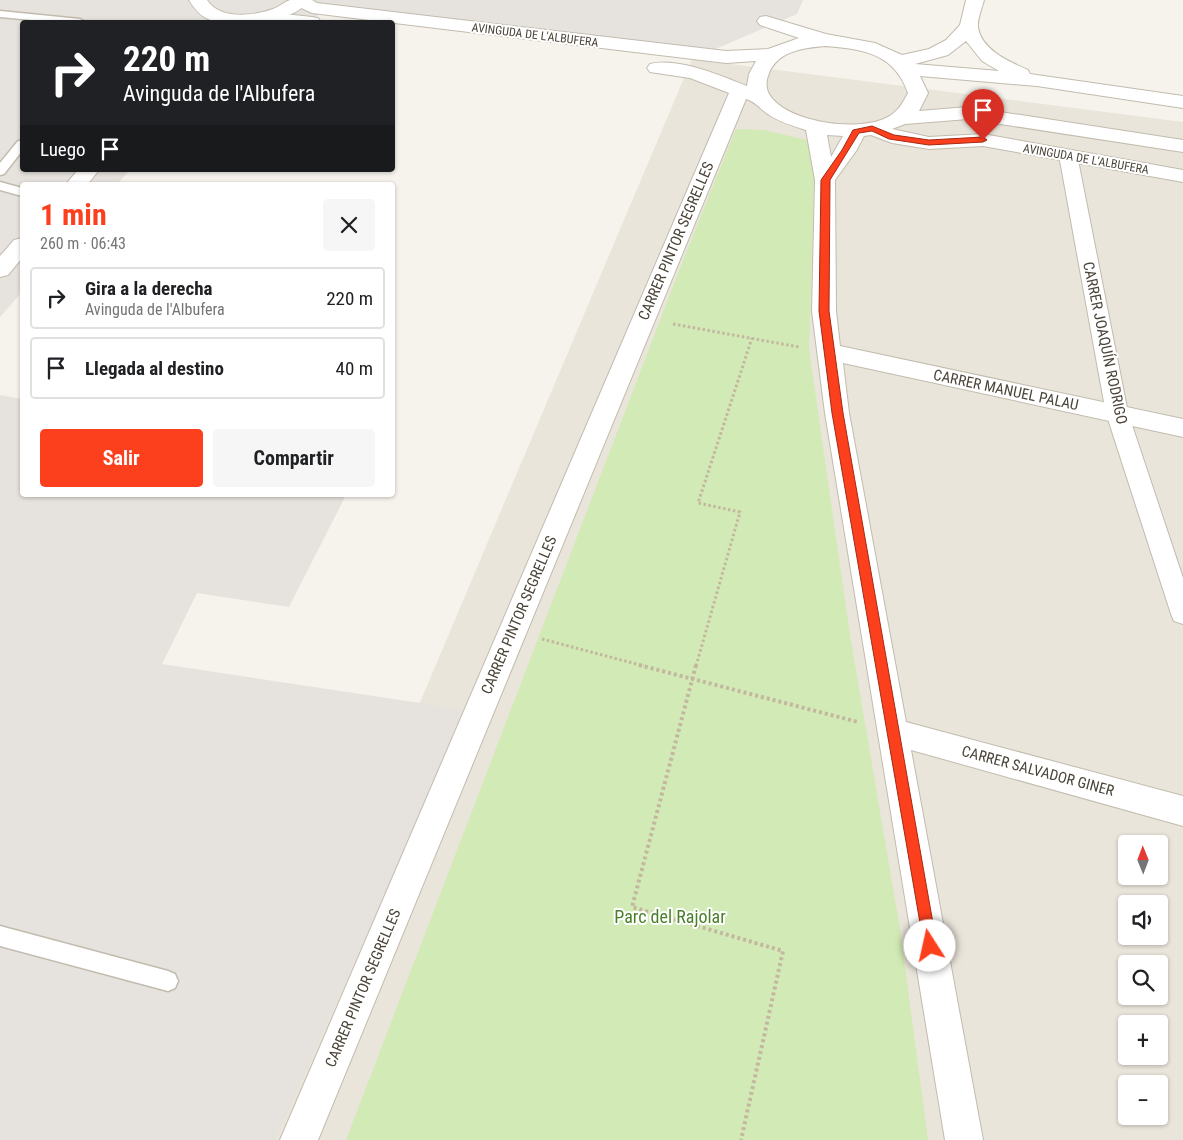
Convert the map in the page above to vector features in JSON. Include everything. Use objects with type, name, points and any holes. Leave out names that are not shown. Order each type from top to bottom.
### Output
[{"type":"street","points":[[201,11],[225,18],[256,20],[278,14],[301,0]]},
{"type":"street","name":"AVINGUDA DE L'ALBUFERA","points":[[301,0],[312,8],[585,42],[726,57],[774,53],[808,41],[825,40]]},
{"type":"street","points":[[975,0],[969,27],[976,44],[989,58],[1037,80]]},
{"type":"street","points":[[751,94],[762,63],[774,53],[763,13],[825,40],[862,45],[880,50],[907,69],[970,94],[1009,103],[1183,130]]},
{"type":"street","points":[[907,69],[954,44],[961,33],[969,27]]},
{"type":"street","name":"AVINGUDA DE L'ALBUFERA","points":[[395,33],[596,60]]},
{"type":"street","points":[[635,65],[693,73],[751,94],[783,116],[815,126],[864,130]]},
{"type":"street","points":[[907,69],[1037,80],[1183,102]]},
{"type":"street","points":[[900,118],[908,112],[918,93],[907,69]]},
{"type":"street","name":"CARRER PINTOR SEGRELLES","points":[[299,1140],[644,319],[751,94]]},
{"type":"street","name":"AVINGUDA DE L'ALBUFERA","points":[[864,130],[900,118],[968,114],[992,116],[1183,146]]},
{"type":"street","points":[[815,126],[825,180],[824,311],[837,413],[964,1140]]},
{"type":"street","points":[[825,180],[846,150],[864,130]]},
{"type":"street","name":"AVINGUDA DE L'ALBUFERA","points":[[864,130],[929,143],[983,140],[1183,176]]},
{"type":"street","name":"CARRER JOAQUÍN RODRIGO","points":[[1068,156],[1117,414],[1183,614]]},
{"type":"street","points":[[79,182],[87,172]]},
{"type":"street","points":[[0,270],[20,247]]},
{"type":"street","name":"CARRER MANUEL PALAU","points":[[829,352],[1183,428]]},
{"type":"street","name":"CARRER SALVADOR GINER","points":[[894,732],[1183,811]]},
{"type":"lane","points":[[0,14],[60,20]]},
{"type":"lane","points":[[0,170],[20,146]]},
{"type":"lane","points":[[0,186],[20,191]]},
{"type":"lane","points":[[0,936],[168,981]]},
{"type":"path","points":[[644,319],[829,352]]},
{"type":"path","points":[[741,1140],[783,951],[632,907],[692,678],[740,512],[698,503],[752,338]]},
{"type":"path","points":[[513,631],[894,732]]},
{"type":"shaded area","points":[[0,0],[803,0],[797,14],[692,59],[333,8],[309,20],[20,20],[20,172],[128,172],[119,182],[20,182],[20,294],[0,317]]},
{"type":"shaded area","points":[[692,59],[1183,122],[1183,1140],[235,1140]]},
{"type":"shaded area","points":[[0,395],[20,399],[20,497],[345,497],[289,607],[197,593],[162,664],[467,710],[275,1140],[0,1140]]},
{"type":"green space","name":"Parc del Rajolar","points":[[736,129],[764,130],[807,140],[815,152],[809,349],[850,635],[900,929],[928,1140],[346,1140],[680,268]]},
{"type":"route","points":[[930,946],[837,413],[824,311],[825,180],[846,150],[856,131],[872,128],[892,137],[929,143],[983,140]]}]
